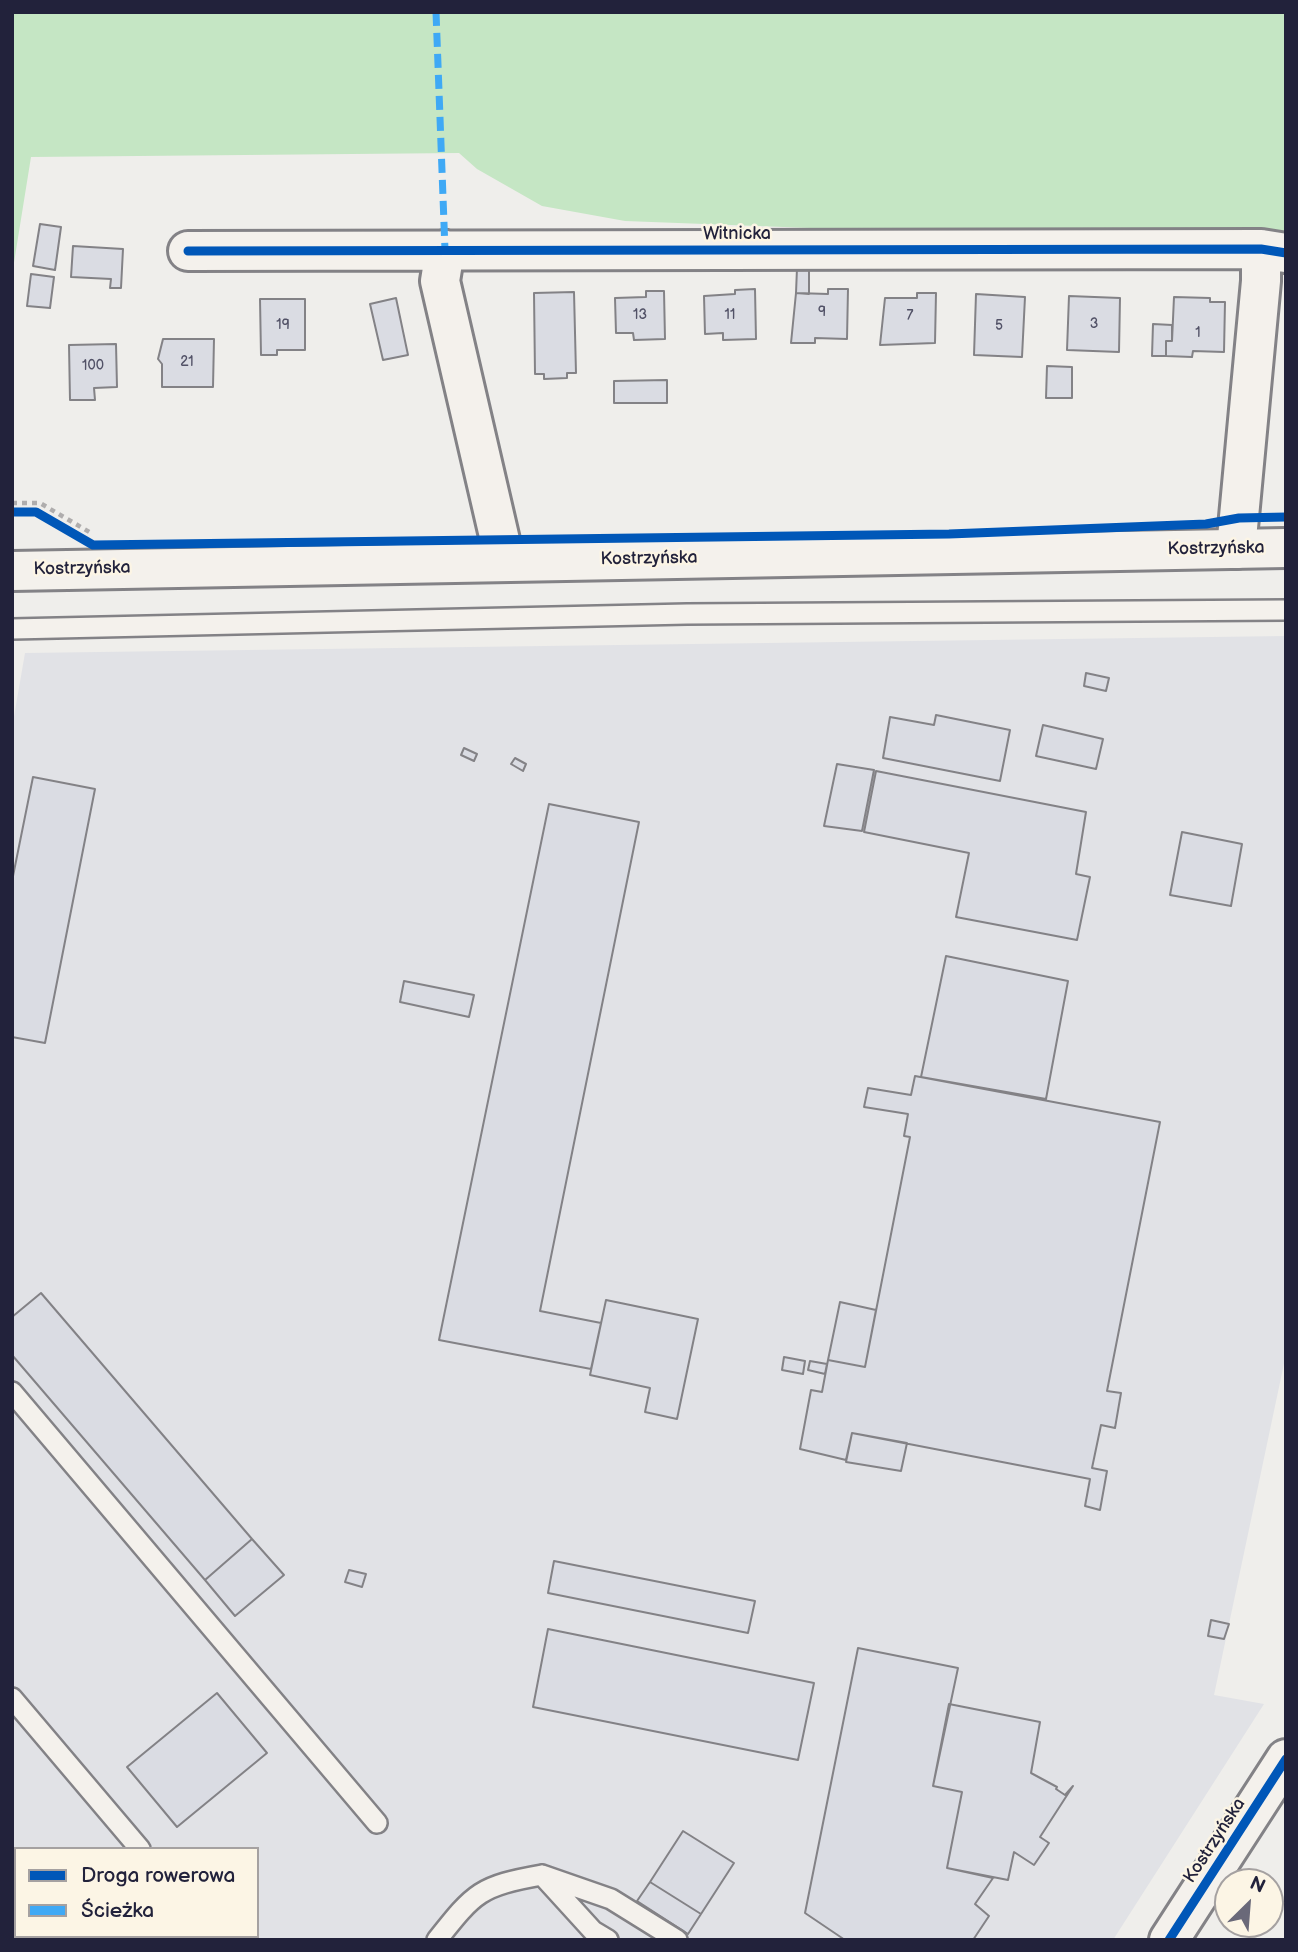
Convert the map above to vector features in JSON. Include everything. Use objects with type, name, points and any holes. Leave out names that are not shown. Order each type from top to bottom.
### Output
[{"type":"street","points":[[445,250],[440,281],[505,562]]},
{"type":"street","name":"Witnicka","points":[[188,251],[1273,251]]},
{"type":"street","points":[[1236,549],[1261,281],[1273,251]]},
{"type":"street","name":"Kostrzyńska","points":[[12,571],[1286,548]]},
{"type":"street","name":"Kostrzyńska","points":[[1169,1940],[1286,1759]]},
{"type":"lane","points":[[12,629],[687,614],[1286,610]]},
{"type":"lane","points":[[12,1392],[377,1823]]},
{"type":"lane","points":[[12,1698],[138,1847]]},
{"type":"lane","points":[[542,1875],[593,1931],[608,1940]]},
{"type":"lane","points":[[437,1940],[471,1897],[505,1882],[542,1875],[611,1899],[677,1940]]},
{"type":"path","points":[[12,512],[36,512],[93,545]]},
{"type":"shaded area","points":[[1286,636],[1286,1354],[1214,1695],[1264,1704],[1113,1940],[12,1940],[12,728],[25,653]]},
{"type":"green space","points":[[12,12],[1286,12],[1285,246],[625,221],[542,206],[477,169],[459,153],[31,157],[12,275]]},
{"type":"building","points":[[40,224],[61,227],[55,270],[33,266]]},
{"type":"building","points":[[73,246],[123,249],[121,288],[110,288],[111,279],[71,277]]},
{"type":"building","points":[[797,268],[809,268],[809,294],[796,293]]},
{"type":"building","points":[[31,274],[54,277],[50,308],[27,306]]},
{"type":"building","points":[[755,289],[756,339],[723,340],[723,333],[705,334],[704,296],[735,294],[735,290]]},
{"type":"building","points":[[828,289],[848,289],[847,339],[815,338],[815,343],[791,343],[796,293],[828,294]]},
{"type":"building","points":[[646,291],[664,291],[665,339],[634,340],[633,333],[616,333],[615,298],[646,297]]},
{"type":"building","points":[[574,292],[576,373],[567,373],[567,378],[544,379],[544,374],[535,374],[534,293]]},
{"type":"building","points":[[917,293],[936,293],[935,343],[880,345],[885,298],[917,298]]},
{"type":"building","points":[[976,294],[1025,297],[1022,357],[974,355]]},
{"type":"building","points":[[1069,296],[1120,298],[1119,352],[1067,350]]},
{"type":"building","points":[[1174,297],[1210,298],[1210,302],[1225,302],[1224,352],[1193,351],[1192,357],[1166,356],[1166,341],[1172,341]]},
{"type":"building","points":[[396,298],[408,355],[383,360],[370,304]]},
{"type":"building","points":[[260,299],[305,299],[305,350],[277,350],[277,355],[261,355]]},
{"type":"building","points":[[1153,324],[1172,325],[1172,341],[1166,341],[1166,356],[1152,356]]},
{"type":"building","points":[[163,339],[214,339],[213,387],[162,387],[162,364],[158,359]]},
{"type":"building","points":[[116,344],[117,387],[94,388],[95,400],[70,400],[69,345]]},
{"type":"building","points":[[1047,366],[1072,367],[1072,398],[1046,398]]},
{"type":"building","points":[[667,380],[667,403],[614,403],[614,381]]},
{"type":"building","points":[[1086,673],[1109,678],[1106,691],[1084,686]]},
{"type":"building","points":[[936,715],[1010,730],[1000,781],[883,758],[890,717],[934,725]]},
{"type":"building","points":[[1043,725],[1103,739],[1096,769],[1036,756]]},
{"type":"building","points":[[464,748],[477,754],[474,761],[461,755]]},
{"type":"building","points":[[515,758],[526,764],[523,771],[511,764]]},
{"type":"building","points":[[837,764],[874,770],[862,831],[824,826]]},
{"type":"building","points":[[876,771],[1086,812],[1076,874],[1090,877],[1077,940],[956,917],[969,853],[864,832]]},
{"type":"building","points":[[33,777],[95,789],[45,1043],[12,1037],[12,881]]},
{"type":"building","points":[[549,804],[639,822],[540,1311],[601,1323],[591,1369],[439,1340]]},
{"type":"building","points":[[1182,832],[1242,844],[1231,906],[1170,895]]},
{"type":"building","points":[[946,956],[1068,981],[1046,1099],[921,1077]]},
{"type":"building","points":[[404,981],[474,995],[469,1017],[400,1002]]},
{"type":"building","points":[[915,1076],[1160,1122],[1107,1391],[1121,1393],[1115,1428],[1101,1425],[1092,1468],[1107,1471],[1100,1510],[1085,1506],[1090,1479],[852,1433],[846,1460],[800,1449],[811,1390],[822,1392],[828,1360],[865,1367],[910,1137],[904,1136],[908,1114],[864,1107],[868,1088],[911,1095]]},
{"type":"building","points":[[41,1293],[252,1539],[205,1580],[12,1355],[12,1317]]},
{"type":"building","points":[[606,1300],[698,1319],[677,1419],[645,1412],[650,1388],[590,1375]]},
{"type":"building","points":[[840,1302],[876,1310],[865,1367],[828,1360]]},
{"type":"building","points":[[784,1357],[805,1361],[803,1374],[782,1370]]},
{"type":"building","points":[[810,1361],[827,1364],[825,1374],[808,1370]]},
{"type":"building","points":[[852,1433],[907,1443],[901,1471],[846,1462]]},
{"type":"building","points":[[252,1539],[284,1575],[235,1616],[205,1580]]},
{"type":"building","points":[[554,1561],[755,1601],[748,1633],[548,1593]]},
{"type":"building","points":[[349,1570],[366,1574],[362,1587],[345,1582]]},
{"type":"building","points":[[1211,1620],[1229,1624],[1224,1639],[1208,1636]]},
{"type":"building","points":[[548,1629],[814,1683],[798,1760],[533,1707]]},
{"type":"building","points":[[858,1648],[958,1668],[933,1786],[962,1792],[947,1868],[993,1878],[975,1904],[989,1916],[973,1940],[845,1940],[805,1913]]},
{"type":"building","points":[[217,1693],[267,1753],[177,1827],[127,1767]]},
{"type":"building","points":[[949,1704],[1040,1722],[1031,1773],[1057,1787],[1056,1789],[1065,1795],[1073,1786],[1040,1837],[1049,1843],[1034,1865],[1014,1852],[1008,1880],[947,1868],[962,1792],[933,1786]]},
{"type":"building","points":[[683,1831],[734,1863],[701,1914],[650,1882]]},
{"type":"building","points":[[650,1882],[701,1914],[688,1934],[637,1901]]},
{"type":"marked path","points":[[436,12],[445,250]]},
{"type":"cycle path","points":[[188,251],[1261,249],[1286,253]]},
{"type":"cycle path","points":[[12,512],[36,512],[93,545],[949,534],[1206,524],[1239,518],[1286,517]]},
{"type":"cycle path","points":[[1169,1940],[1286,1759]]}]
